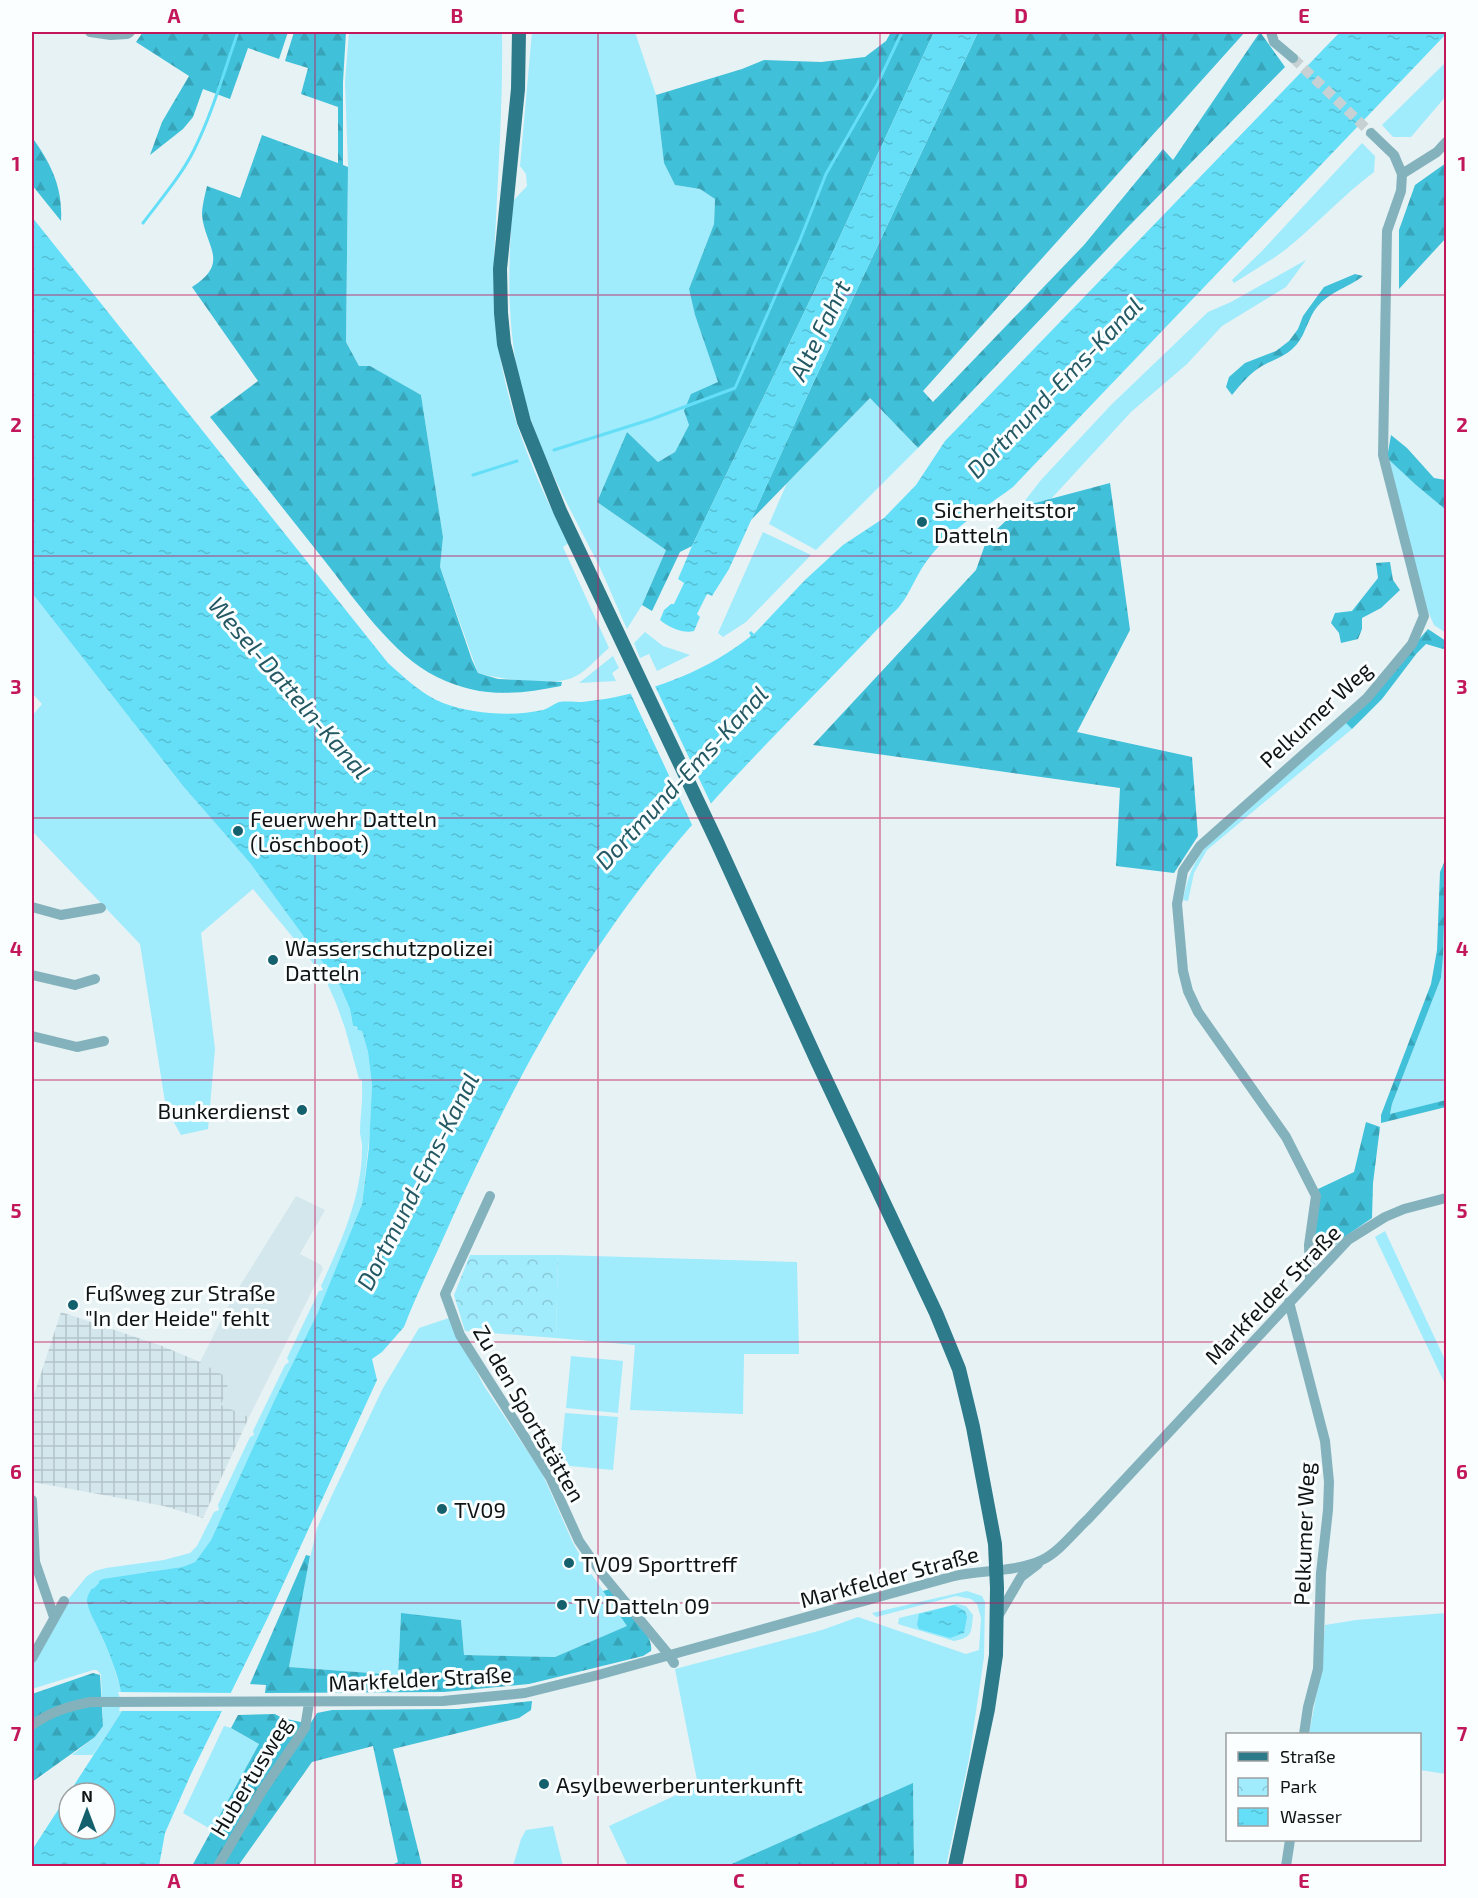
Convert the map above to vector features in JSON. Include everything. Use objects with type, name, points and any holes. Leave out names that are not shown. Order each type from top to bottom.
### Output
[{"type":"main road","points":[[519,32],[518,89],[500,269],[504,344],[524,422],[560,511],[936,1313],[959,1369],[979,1452],[995,1544],[996,1655],[993,1680],[955,1866]]},
{"type":"street","points":[[90,32],[111,35],[130,32]]},
{"type":"street","points":[[1271,32],[1274,42],[1293,58]]},
{"type":"street","points":[[1371,133],[1394,155],[1402,174],[1437,152],[1446,142]]},
{"type":"street","name":"Pelkumer Weg","points":[[1310,1279],[1309,1245],[1316,1196],[1286,1137],[1198,1012],[1188,991],[1183,971],[1177,904],[1184,871],[1200,846],[1367,698],[1412,644],[1424,616],[1383,455],[1388,231],[1401,191],[1402,174]]},
{"type":"street","points":[[32,907],[61,915],[101,909]]},
{"type":"street","points":[[32,975],[75,985],[95,979]]},
{"type":"street","points":[[32,1036],[76,1047],[104,1041]]},
{"type":"street","name":"Zu den Sportstätten","points":[[490,1196],[445,1294],[456,1325],[479,1366],[550,1478],[579,1541],[606,1580],[672,1659]]},
{"type":"street","name":"Markfelder Straße","points":[[32,1725],[46,1715],[66,1707],[91,1702],[443,1701],[525,1693],[672,1659],[954,1576],[1024,1566],[1043,1559],[1088,1519],[1348,1240],[1372,1224],[1404,1209],[1446,1198]]},
{"type":"street","name":"Pelkumer Weg","points":[[1289,1302],[1324,1441],[1329,1482],[1321,1573],[1318,1669],[1304,1733]]},
{"type":"street","points":[[32,1500],[35,1562],[54,1617]]},
{"type":"street","points":[[997,1618],[1021,1577],[1043,1559]]},
{"type":"street","points":[[32,1658],[64,1601]]},
{"type":"street","name":"Hubertusweg","points":[[218,1866],[262,1791],[305,1728],[309,1703]]},
{"type":"street","points":[[1286,1866],[1290,1841]]},
{"type":"shaded area","points":[[296,1196],[325,1210],[300,1254],[321,1265],[323,1269],[249,1417],[221,1405],[230,1379],[200,1362],[233,1297]]},
{"type":"shaded area","points":[[61,1312],[162,1346],[200,1362],[230,1379],[221,1405],[249,1417],[203,1518],[164,1506],[32,1482],[32,1401]]},
{"type":"green space","points":[[143,32],[288,32],[279,59],[248,48],[230,99],[203,89],[193,117],[183,129],[150,155],[162,122],[189,76],[136,42]]},
{"type":"green space","points":[[294,32],[346,32],[343,82],[343,165],[348,167],[346,342],[359,366],[370,366],[421,395],[443,537],[440,567],[472,660],[478,673],[498,679],[562,682],[561,686],[514,693],[468,689],[437,677],[420,667],[375,625],[210,417],[258,381],[192,287],[204,278],[213,262],[213,254],[202,215],[207,186],[240,198],[262,135],[338,163],[338,107],[301,94],[308,68],[285,61]]},
{"type":"green space","points":[[349,32],[502,32],[494,274],[496,328],[506,384],[522,439],[532,466],[569,543],[563,547],[609,648],[588,668],[574,677],[540,682],[499,678],[478,673],[440,567],[443,537],[421,395],[359,366],[346,342],[348,167],[345,82]]},
{"type":"green space","points":[[532,32],[635,32],[656,95],[664,163],[675,185],[700,189],[715,199],[714,224],[689,289],[695,315],[719,382],[684,411],[689,425],[675,452],[658,462],[627,432],[597,502],[666,550],[642,605],[627,629],[534,430],[516,364],[509,294],[510,248],[513,201],[527,186],[526,174],[520,166]]},
{"type":"green space","points":[[891,32],[934,32],[825,269],[692,546],[680,552],[652,611],[642,605],[666,550],[597,502],[627,432],[658,462],[675,452],[689,425],[684,411],[691,394],[718,382],[695,315],[689,289],[714,224],[715,199],[700,189],[675,185],[664,163],[656,95],[764,60],[821,62],[865,57],[886,41]]},
{"type":"green space","points":[[978,32],[1245,32],[923,391],[933,402],[1084,245],[1163,149],[1173,160],[1260,32],[1285,67],[1128,227],[918,448],[870,398],[751,520],[809,392]]},
{"type":"green space","points":[[1446,62],[1446,96],[1411,137],[1393,137],[1382,125]]},
{"type":"green space","points":[[32,137],[45,157],[58,187],[61,221],[32,185]]},
{"type":"green space","points":[[1362,143],[1375,156],[1374,172],[1285,250],[1234,283],[1232,280],[1262,251]]},
{"type":"green space","points":[[1446,163],[1446,238],[1399,289],[1399,230],[1415,185]]},
{"type":"green space","points":[[1306,260],[1286,287],[1222,326],[1187,364],[1131,412],[1051,499],[1020,507],[1041,480],[1111,405],[1208,312],[1231,302]]},
{"type":"green space","points":[[1355,274],[1363,276],[1322,302],[1314,311],[1300,340],[1293,348],[1257,369],[1232,395],[1226,387],[1229,377],[1245,363],[1276,351],[1289,341],[1298,329],[1303,316],[1324,287]]},
{"type":"green space","points":[[870,398],[918,448],[816,550],[769,524],[787,483]]},
{"type":"green space","points":[[1391,435],[1407,448],[1434,478],[1446,480],[1446,510],[1387,458]]},
{"type":"green space","points":[[1387,458],[1446,510],[1446,633],[1434,625],[1427,609]]},
{"type":"green space","points":[[1110,483],[1130,630],[1077,732],[1192,757],[1198,836],[1174,873],[1116,866],[1120,788],[813,745],[976,570],[987,539],[1020,507]]},
{"type":"green space","points":[[763,532],[811,555],[746,622],[723,637],[718,633]]},
{"type":"green space","points":[[1390,562],[1393,580],[1400,590],[1381,608],[1362,618],[1362,629],[1358,639],[1341,643],[1339,633],[1331,623],[1335,613],[1352,611],[1378,578],[1376,563]]},
{"type":"green space","points":[[32,593],[183,786],[250,863],[340,986],[350,1009],[353,1026],[362,1031],[368,1052],[372,1085],[370,1131],[362,1204],[318,1312],[275,1399],[211,1540],[195,1562],[182,1567],[104,1580],[93,1589],[90,1611],[112,1660],[124,1702],[122,1711],[93,1755],[72,1755],[95,1737],[103,1726],[101,1675],[97,1670],[93,1670],[32,1689],[32,1662],[61,1608],[87,1576],[106,1568],[164,1560],[190,1553],[197,1546],[214,1512],[219,1510],[218,1505],[250,1437],[254,1435],[253,1431],[285,1365],[289,1362],[287,1358],[319,1291],[323,1290],[321,1286],[355,1200],[361,1164],[362,1080],[359,1079],[345,1028],[327,983],[305,952],[253,889],[201,933],[215,1049],[208,1129],[181,1135],[166,1108],[140,944],[32,831],[32,716],[42,704],[32,693]]},
{"type":"green space","points":[[1428,629],[1446,641],[1446,647],[1443,649],[1426,644],[1382,699],[1352,729],[1346,723]]},
{"type":"green space","points":[[645,632],[663,646],[690,655],[657,671],[649,654],[640,658],[634,643]]},
{"type":"green space","points":[[613,656],[619,668],[612,673],[616,681],[579,683]]},
{"type":"green space","points":[[1346,722],[1352,729],[1207,850],[1194,873],[1188,901],[1183,900],[1192,870],[1210,842]]},
{"type":"green space","points":[[1446,858],[1441,978],[1390,1114],[1446,1100],[1446,1107],[1381,1123],[1381,1115],[1431,984],[1437,950],[1440,872]]},
{"type":"green space","points":[[1446,928],[1446,1100],[1390,1115],[1392,1104],[1441,978],[1444,929]]},
{"type":"green space","points":[[1366,1122],[1380,1127],[1373,1183],[1372,1218],[1343,1238],[1323,1257],[1313,1259],[1316,1190],[1354,1172]]},
{"type":"green space","points":[[1385,1231],[1446,1362],[1446,1386],[1375,1237]]},
{"type":"green space","points":[[470,1255],[558,1255],[556,1338],[465,1331],[454,1295]]},
{"type":"green space","points":[[558,1255],[797,1262],[799,1354],[744,1354],[743,1414],[630,1410],[635,1345],[556,1338]]},
{"type":"green space","name":"TV09","points":[[449,1318],[484,1386],[542,1473],[573,1543],[587,1568],[628,1626],[555,1657],[464,1655],[461,1620],[401,1614],[398,1675],[289,1667],[299,1605],[317,1528],[383,1388],[419,1328]]},
{"type":"green space","points":[[571,1356],[623,1361],[618,1413],[566,1408]]},
{"type":"green space","points":[[565,1413],[618,1417],[613,1470],[560,1465]]},
{"type":"green space","points":[[306,1555],[310,1556],[289,1667],[398,1675],[401,1613],[461,1620],[464,1655],[555,1657],[627,1626],[603,1591],[610,1589],[643,1627],[651,1644],[651,1651],[643,1656],[529,1684],[444,1692],[265,1693],[266,1685],[250,1684]]},
{"type":"green space","points":[[967,1591],[982,1596],[985,1602],[984,1657],[969,1759],[946,1866],[914,1866],[913,1784],[727,1866],[628,1866],[609,1826],[698,1785],[675,1669],[822,1630],[858,1617],[966,1654],[979,1650],[981,1618],[977,1604],[971,1599],[956,1596],[876,1617],[872,1613]]},
{"type":"green space","points":[[957,1604],[966,1606],[973,1615],[970,1633],[965,1638],[954,1641],[898,1624],[899,1618]]},
{"type":"green space","points":[[1446,1613],[1446,1774],[1421,1770],[1421,1733],[1309,1733],[1321,1670],[1325,1625],[1356,1620]]},
{"type":"green space","points":[[93,1673],[100,1675],[103,1726],[95,1737],[32,1782],[32,1694]]},
{"type":"green space","points":[[532,1701],[531,1710],[519,1718],[393,1749],[422,1866],[394,1866],[398,1862],[373,1746],[312,1762],[238,1866],[192,1866],[259,1744],[231,1728],[238,1715],[275,1714],[282,1718],[310,1724],[317,1713],[332,1710],[458,1709]]},
{"type":"green space","points":[[224,1726],[259,1744],[212,1830],[183,1813]]},
{"type":"green space","points":[[913,1783],[914,1866],[727,1866]]},
{"type":"green space","points":[[553,1826],[563,1866],[513,1866],[526,1830]]},
{"type":"water","name":"Alte Fahrt","points":[[934,32],[978,32],[809,392],[729,569],[712,596],[707,594],[697,614],[700,617],[694,631],[685,632],[671,627],[660,620],[664,610],[674,604],[684,583],[678,579],[692,546],[825,269]]},
{"type":"water","points":[[1340,32],[1446,32],[1013,487],[966,521],[945,540],[921,569],[897,609],[712,802],[624,910],[566,998],[514,1090],[468,1184],[404,1327],[382,1352],[372,1359],[377,1380],[269,1615],[191,1774],[165,1833],[159,1866],[32,1866],[32,1850],[57,1811],[57,1841],[117,1841],[117,1781],[77,1781],[122,1711],[119,1682],[89,1608],[88,1596],[92,1588],[103,1579],[182,1567],[195,1562],[211,1540],[275,1399],[318,1312],[362,1204],[369,1147],[372,1085],[368,1052],[362,1031],[353,1026],[350,1009],[340,986],[250,863],[183,786],[32,593],[32,217],[388,663],[421,691],[443,703],[467,710],[493,713],[531,712],[543,710],[559,702],[605,699],[663,684],[700,668],[735,648],[751,636],[749,633],[751,631],[754,634],[805,580],[843,545],[884,518],[916,485],[945,441]]},
{"type":"water","points":[[954,1605],[965,1611],[967,1617],[964,1633],[950,1638],[919,1629],[917,1625],[919,1614]]},
{"type":"pier","points":[[654,684],[713,808],[694,829],[629,690]]},
{"type":"pier","points":[[118,1692],[233,1693],[225,1711],[119,1711],[121,1702]]},
{"type":"waterway","points":[[143,223],[177,178],[201,136],[238,32]]},
{"type":"waterway","points":[[554,450],[652,419],[735,388],[800,240],[826,174],[877,85],[902,32]]},
{"type":"waterway","points":[[473,475],[517,461]]},
{"type":"tunnel","points":[[1293,58],[1371,133]]},
{"type":"place","name":"Sicherheitstor Datteln","points":[[922,522]]},
{"type":"place","name":"Feuerwehr Datteln (Löschboot)","points":[[238,831]]},
{"type":"place","name":"Wasserschutzpolizei Datteln","points":[[273,960]]},
{"type":"place","name":"Bunkerdienst","points":[[302,1110]]},
{"type":"place","name":"Fußweg zur Straße \"In der Heide\" fehlt","points":[[73,1305]]},
{"type":"place","name":"TV09","points":[[442,1509]]},
{"type":"place","name":"TV09 Sporttreff","points":[[569,1563]]},
{"type":"place","name":"TV Datteln 09","points":[[562,1605]]},
{"type":"place","name":"Asylbewerberunterkunft","points":[[544,1784]]},
{"type":"water label","name":"Dortmund-Ems-Kanal","points":[[1054,387]]},
{"type":"water label","name":"Wesel-Datteln-Kanal","points":[[290,687]]},
{"type":"water label","name":"Dortmund-Ems-Kanal","points":[[681,777]]},
{"type":"water label","name":"Dortmund-Ems-Kanal","points":[[417,1181]]}]
